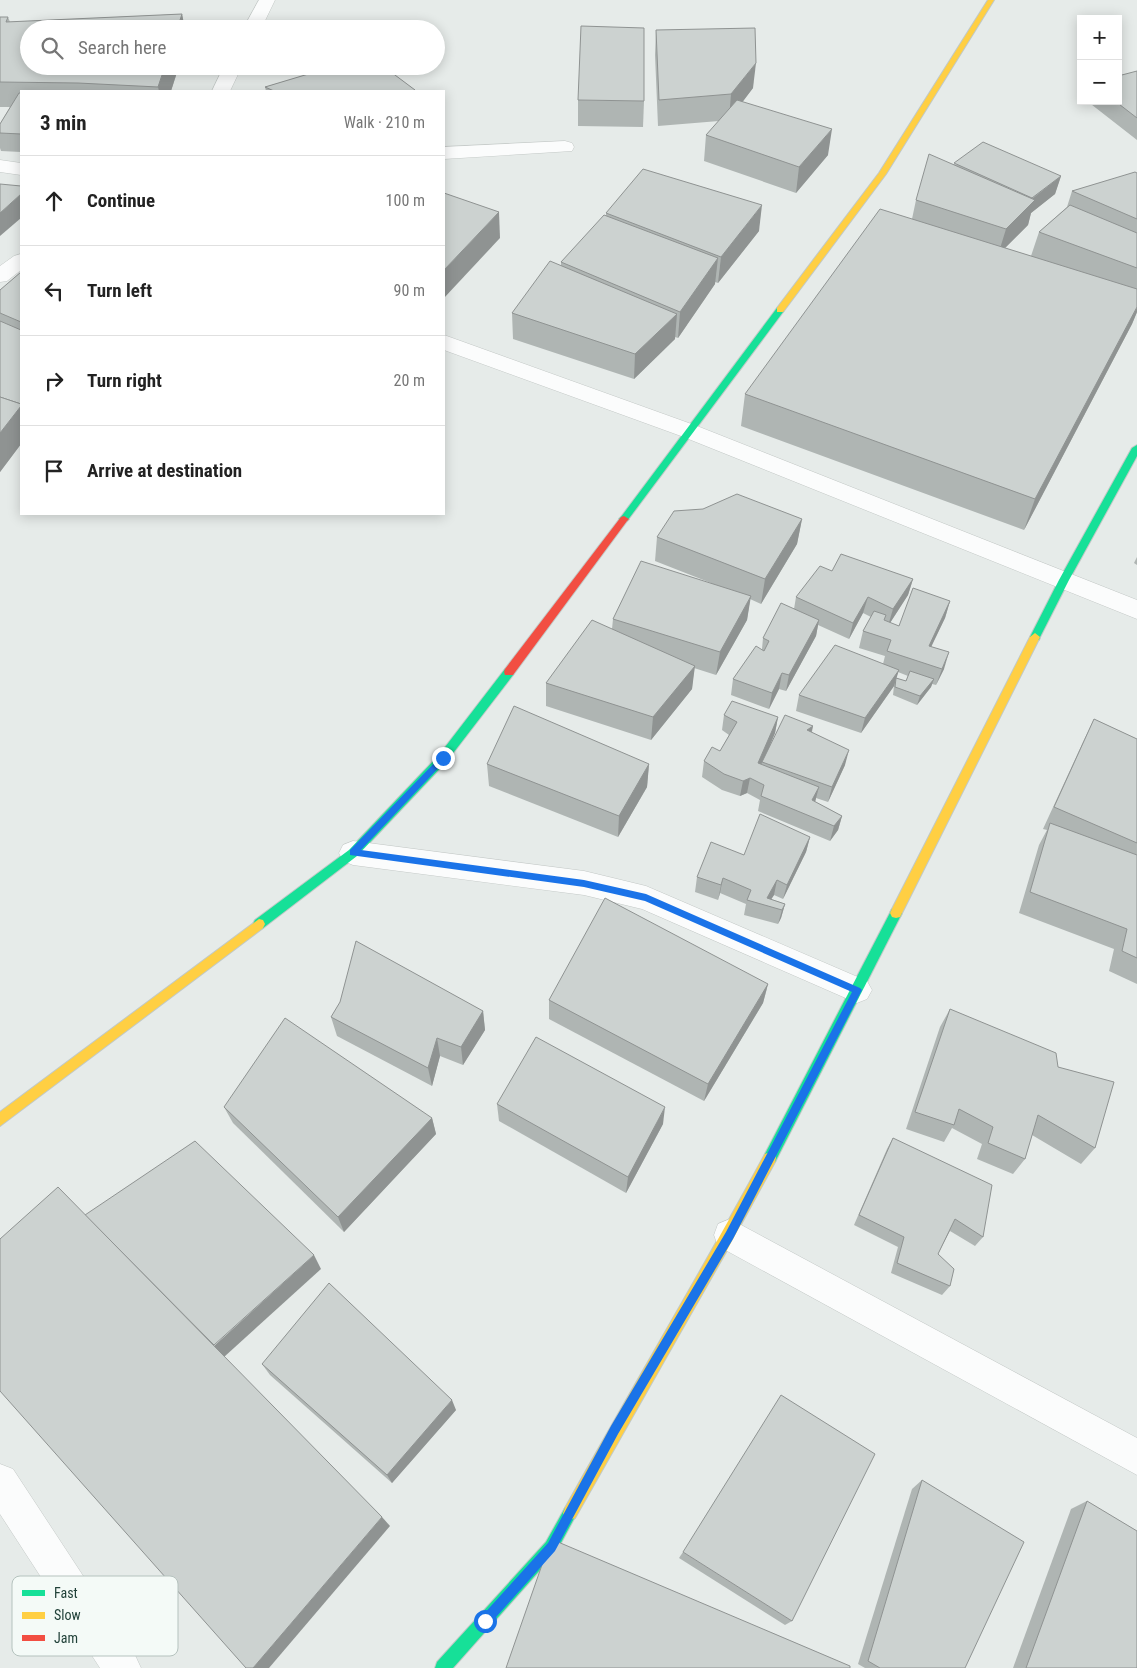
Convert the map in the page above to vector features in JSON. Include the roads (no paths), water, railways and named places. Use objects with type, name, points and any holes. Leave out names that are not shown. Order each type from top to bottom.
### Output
[{"type":"street","points":[[257,20],[267,0]]},
{"type":"street","points":[[0,1120],[353,853],[443,758],[882,174],[991,0]]},
{"type":"street","points":[[221,90],[229,75]]},
{"type":"street","points":[[445,153],[565,147]]},
{"type":"street","points":[[0,166],[20,169]]},
{"type":"street","points":[[0,276],[20,261]]},
{"type":"street","points":[[445,342],[689,431],[1137,610]]},
{"type":"street","points":[[443,1668],[552,1547],[615,1430],[730,1235],[857,990],[1064,580],[1137,448]]},
{"type":"street","points":[[353,853],[584,883],[646,898],[857,990]]},
{"type":"street","points":[[730,1235],[1137,1457]]},
{"type":"street","points":[[0,1482],[62,1576]]},
{"type":"street","points":[[114,1656],[122,1668]]}]
